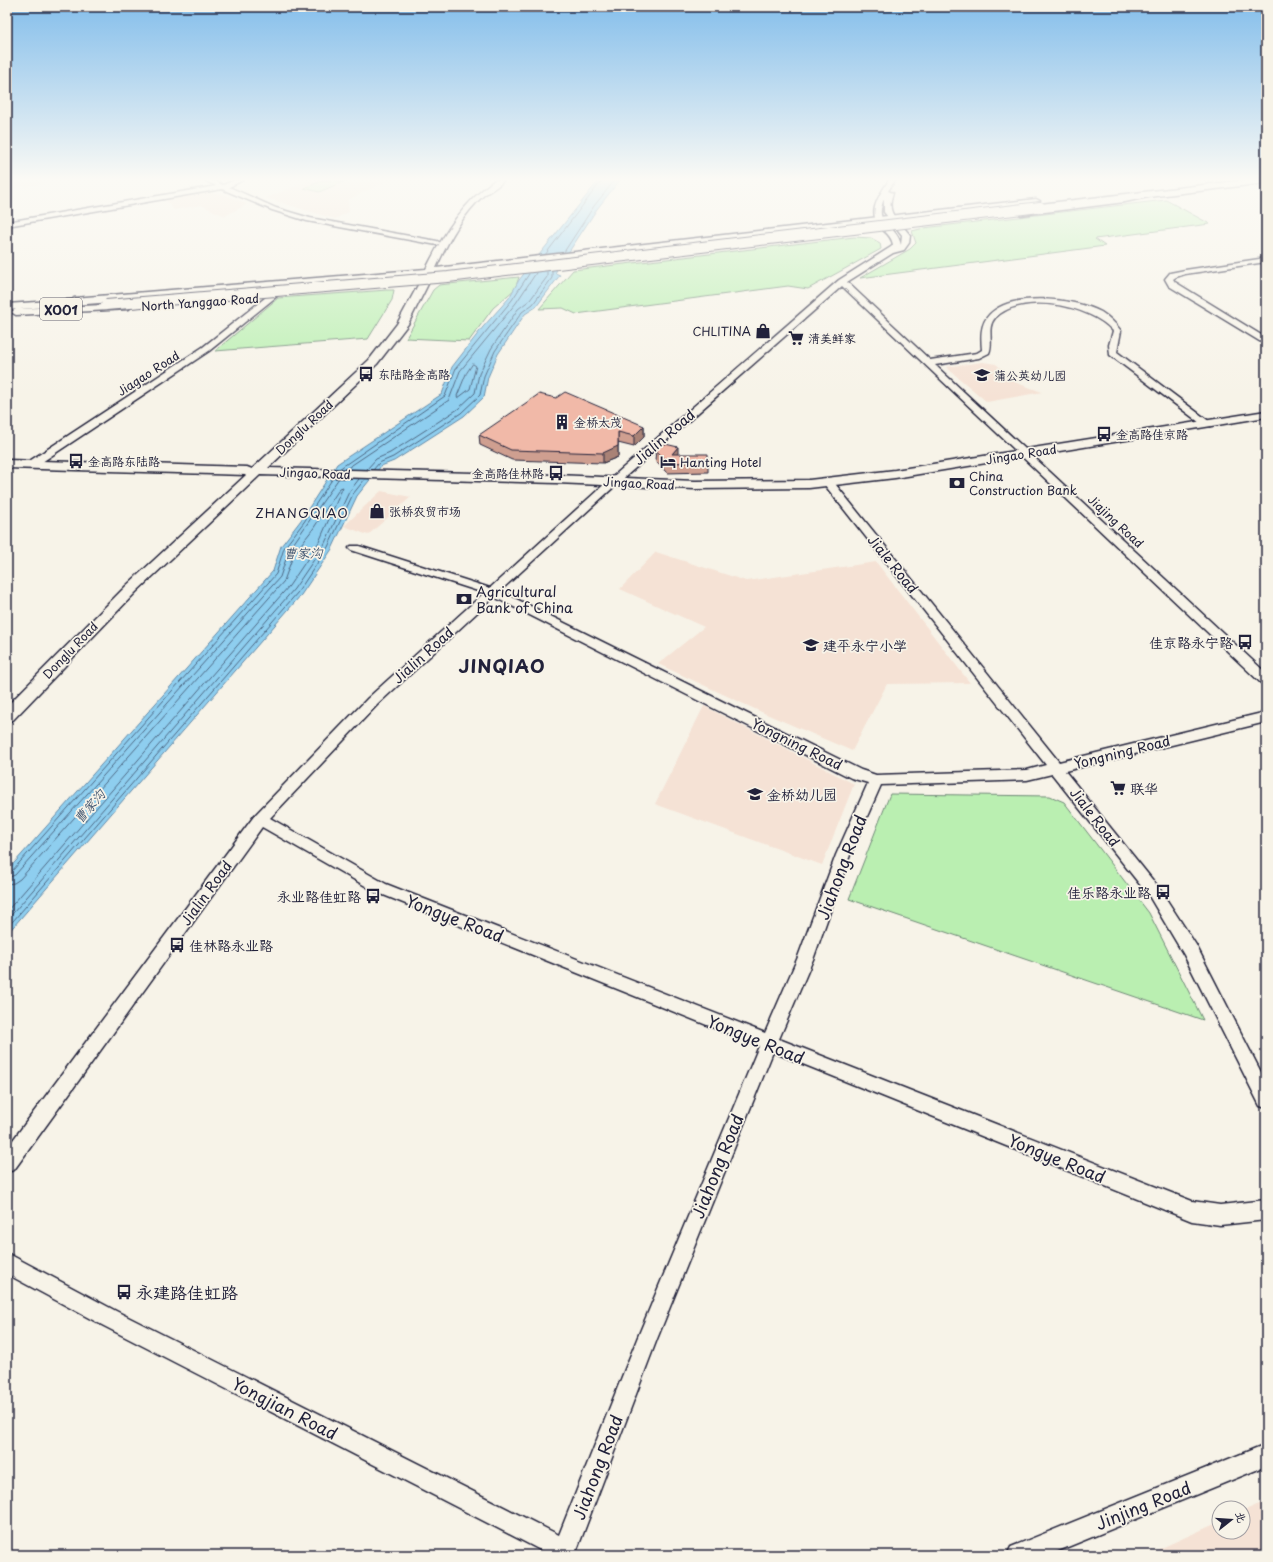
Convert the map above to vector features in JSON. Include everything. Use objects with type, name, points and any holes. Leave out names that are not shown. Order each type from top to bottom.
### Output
[{"type":"highway","name":"North Yanggao Road","points":[[12,309],[448,277],[648,253]]},
{"type":"main road","name":"Donglu Road","points":[[423,277],[433,253]]},
{"type":"main road","name":"Donglu Road","points":[[7,716],[131,589],[370,355],[395,324],[437,253]]},
{"type":"main road","name":"North Yanggao Road","points":[[12,309],[108,296],[521,272],[578,260],[631,253]]},
{"type":"main road","name":"North Yanggao Road","points":[[12,309],[106,309],[273,296],[423,277],[531,261],[578,260],[647,253]]},
{"type":"main road","name":"Jingao Road","points":[[7,464],[613,482],[695,486],[828,482],[1023,453],[1266,414]]},
{"type":"main road","name":"Donglu Road","points":[[7,703],[122,587],[252,471]]},
{"type":"street","name":"Jialin Road","points":[[7,1163],[260,819],[373,701],[613,482],[841,283],[889,253]]},
{"type":"street","points":[[1266,260],[1177,274],[1173,275],[1169,279],[1172,284],[1266,342]]},
{"type":"street","name":"Jiajing Road","points":[[841,283],[929,363],[1023,453]]},
{"type":"street","name":"Jiajing Road","points":[[841,283],[1266,680]]},
{"type":"street","name":"Jiagao Road","points":[[32,464],[206,349],[273,296]]},
{"type":"street","points":[[929,363],[979,355],[986,351],[985,332],[992,316],[1004,307],[1033,300],[1048,301],[1088,310],[1107,319],[1117,331],[1113,345],[1113,353],[1207,424]]},
{"type":"street","name":"Jiale Road","points":[[828,482],[1057,768],[1154,892],[1190,950],[1266,1100]]},
{"type":"street","name":"Yongning Road","points":[[355,548],[492,592],[856,774],[876,780],[1005,777],[1027,775],[1205,730],[1266,717]]},
{"type":"street","name":"Jiahong Road","points":[[564,1552],[647,1339],[768,1044],[806,957],[843,855],[876,780]]},
{"type":"street","name":"Yongye Road","points":[[260,819],[381,888],[768,1044],[1192,1211],[1211,1216],[1227,1216],[1266,1210]]},
{"type":"street","name":"Yongjian Road","points":[[7,1263],[109,1318],[564,1552]]},
{"type":"street","name":"Jinjing Road","points":[[1019,1555],[1266,1455]]},
{"type":"shaded area","name":"蒲公英幼儿园","points":[[983,362],[996,364],[1017,383],[1042,392],[987,402],[946,367]]},
{"type":"shaded area","name":"张桥农贸市场","points":[[381,491],[411,497],[368,535],[344,526]]},
{"type":"shaded area","name":"建平永宁小学","points":[[656,552],[746,581],[876,562],[970,683],[887,684],[852,751],[757,710],[658,664],[704,627],[620,589]]},
{"type":"shaded area","name":"金桥幼儿园","points":[[704,706],[854,784],[822,865],[655,804]]},
{"type":"shaded area","points":[[1266,1501],[1266,1555],[1146,1555],[1211,1526],[1211,1540],[1251,1540],[1251,1508]]},
{"type":"green space","points":[[719,253],[874,253],[808,289],[788,286],[576,314],[563,308],[539,309],[573,270]]},
{"type":"green space","points":[[903,253],[1052,253],[860,278]]},
{"type":"green space","points":[[519,277],[515,289],[493,308],[469,341],[406,338],[433,290],[439,285]]},
{"type":"green space","points":[[394,290],[392,300],[368,339],[215,351],[278,298]]},
{"type":"green space","points":[[890,794],[1050,796],[1064,802],[1149,913],[1203,1020],[849,899]]},
{"type":"water","name":"曹家沟","points":[[541,253],[568,253],[555,273],[560,275],[536,307],[525,314],[498,354],[488,377],[484,397],[464,416],[394,461],[381,466],[357,496],[332,549],[301,595],[7,934],[7,871],[273,571],[281,546],[301,520],[337,464],[442,394],[452,367],[483,327],[509,298],[519,280]]},
{"type":"building","name":"金桥太茂","points":[[565,392],[644,426],[634,436],[618,432],[618,446],[603,453],[511,450],[479,435],[539,394],[556,398]]},
{"type":"building","points":[[661,443],[678,447],[672,454],[708,454],[708,462],[668,463],[656,450]]},
{"type":"place","name":"CHLITINA","points":[[763,331]]},
{"type":"place","name":"清美鲜家","points":[[796,338]]},
{"type":"place","name":"东陆路金高路","points":[[366,374]]},
{"type":"place","name":"蒲公英幼儿园","points":[[982,375]]},
{"type":"place","name":"金桥太茂","points":[[562,422]]},
{"type":"place","name":"金高路佳京路","points":[[1104,434]]},
{"type":"place","name":"金高路东陆路","points":[[76,461]]},
{"type":"place","name":"Hanting Hotel","points":[[668,462]]},
{"type":"place","name":"金高路佳林路","points":[[556,473]]},
{"type":"place","name":"China Construction Bank","points":[[957,483]]},
{"type":"place","name":"张桥农贸市场","points":[[377,511]]},
{"type":"place","name":"Agricultural Bank of China","points":[[464,599]]},
{"type":"place","name":"佳京路永宁路","points":[[1245,642]]},
{"type":"place","name":"建平永宁小学","points":[[811,645]]},
{"type":"place","name":"联华","points":[[1118,788]]},
{"type":"place","name":"金桥幼儿园","points":[[755,794]]},
{"type":"place","name":"佳乐路永业路","points":[[1163,892]]},
{"type":"place","name":"永业路佳虹路","points":[[373,896]]},
{"type":"place","name":"佳林路永业路","points":[[177,945]]},
{"type":"place","name":"永建路佳虹路","points":[[124,1292]]},
{"type":"district","name":"ZHANGQIAO","points":[[302,512]]},
{"type":"district","name":"JINQIAO","points":[[502,665]]}]
